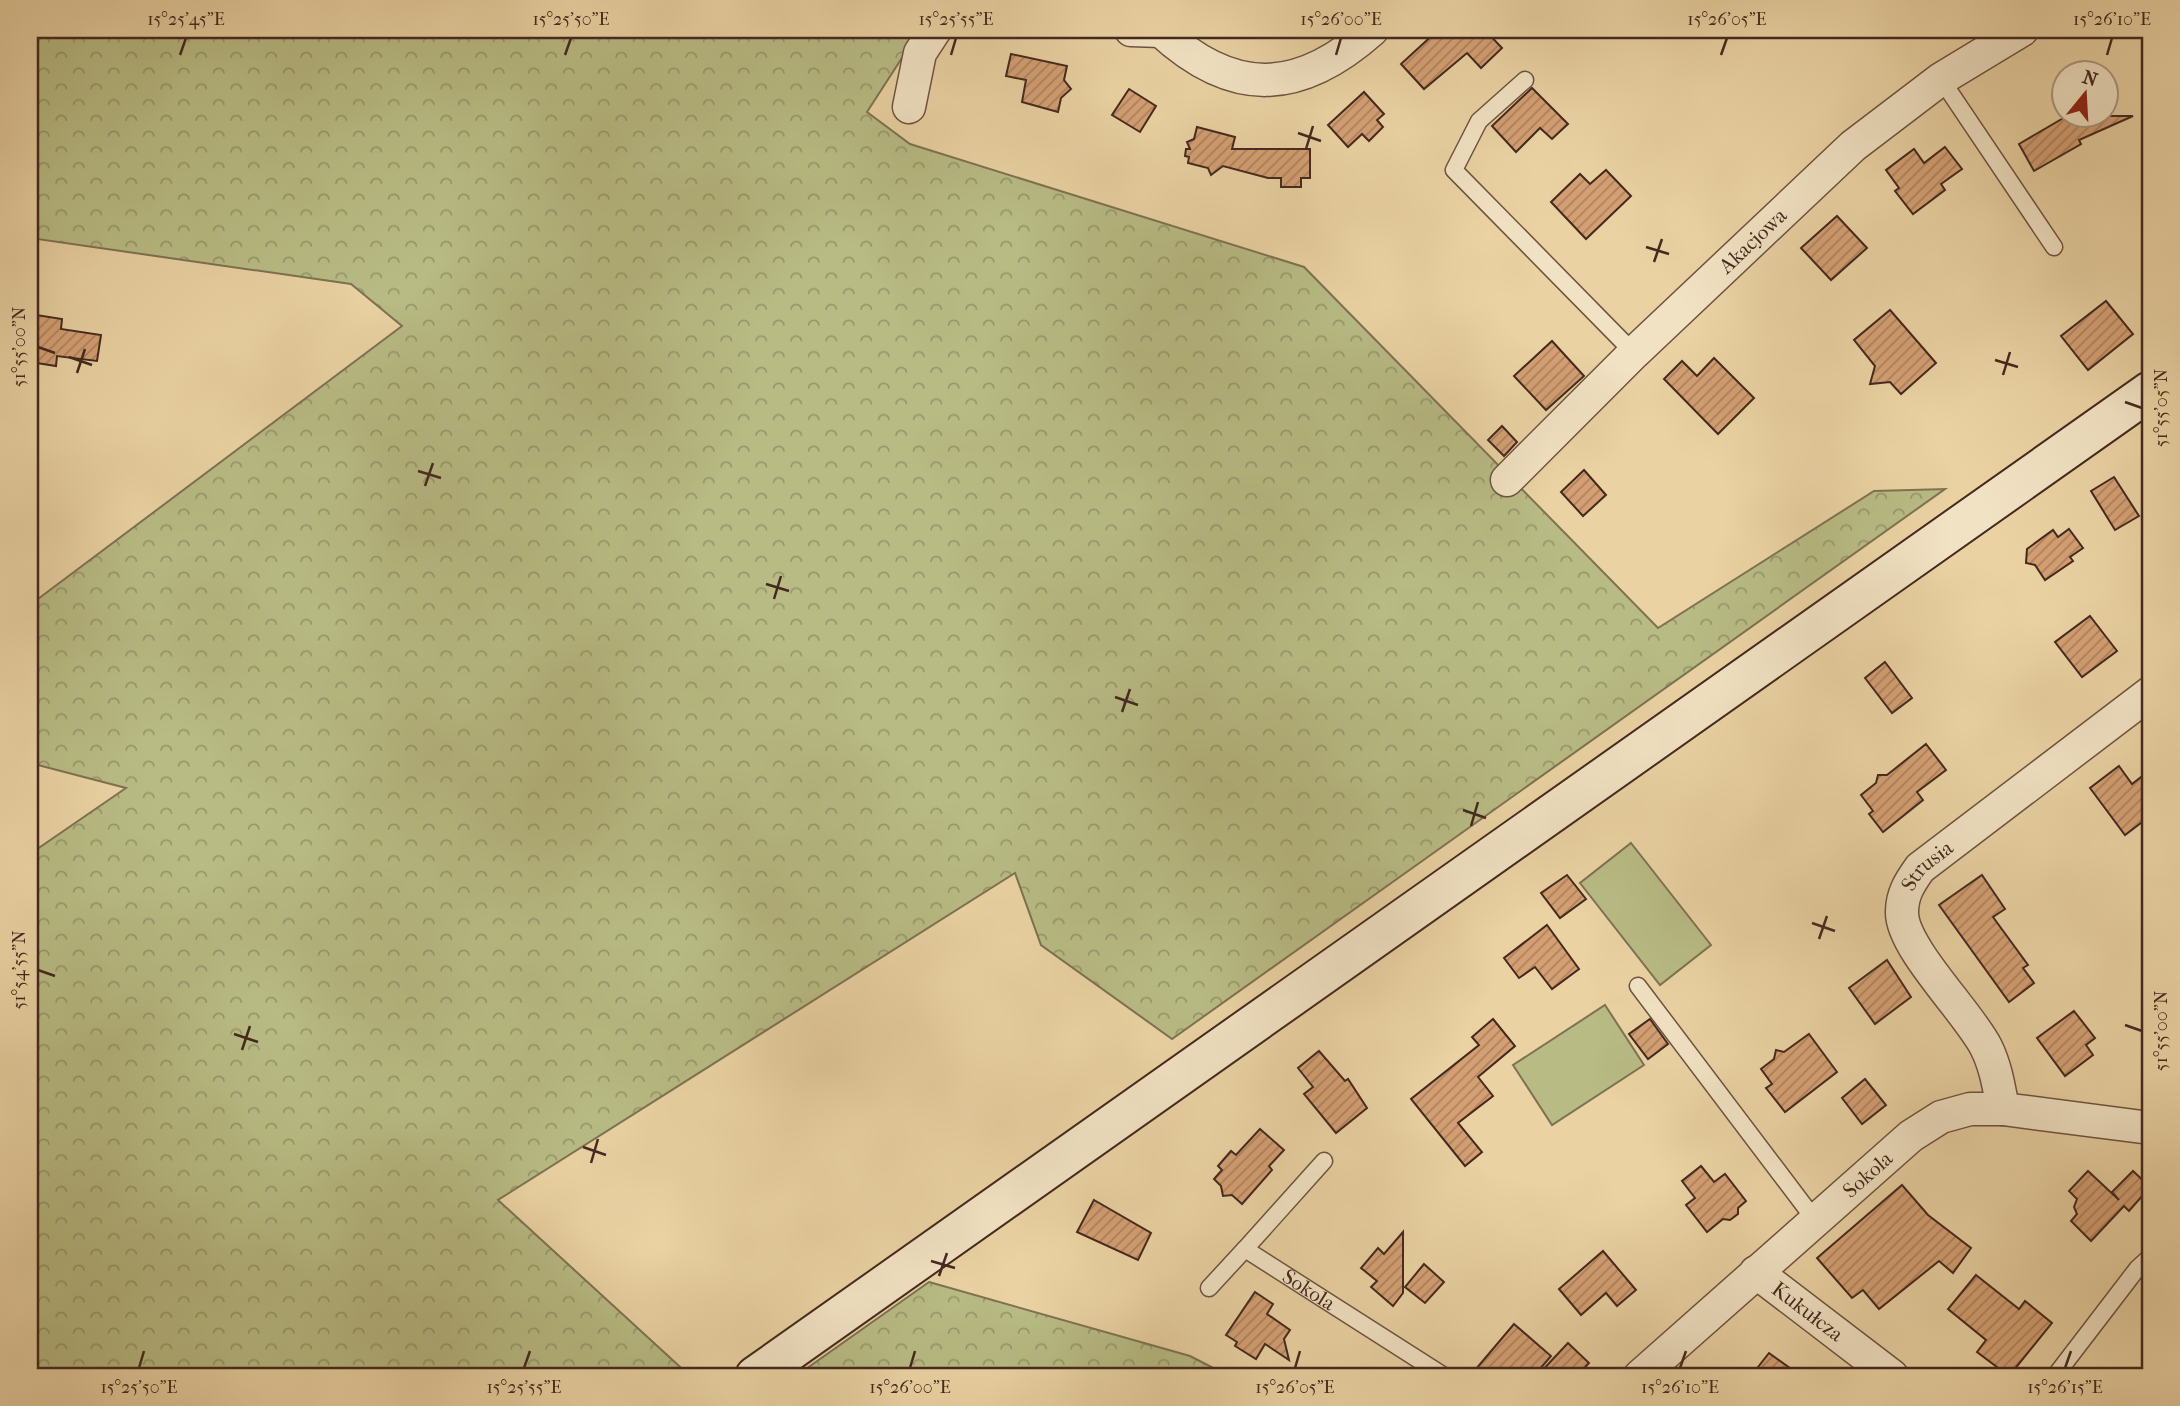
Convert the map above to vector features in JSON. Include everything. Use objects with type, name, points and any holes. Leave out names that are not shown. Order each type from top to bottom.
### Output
[{"type":"main road","points":[[759,1375],[2150,391]]},
{"type":"street","points":[[909,107],[920,53],[935,30]]},
{"type":"street","points":[[1131,30],[1161,30],[1190,57],[1229,74],[1266,81],[1300,76],[1327,64],[1372,30]]},
{"type":"street","name":"Akacjowa","points":[[1507,480],[1634,353],[1853,146],[1941,79],[2022,30]]},
{"type":"street","name":"Strusia","points":[[2003,1109],[1997,1074],[1986,1046],[1908,935],[1901,913],[1906,887],[1920,869],[2150,693]]},
{"type":"street","name":"Sokola","points":[[1640,1376],[1911,1136],[1941,1117],[1970,1109],[2003,1109],[2150,1128]]},
{"type":"street","name":"Kukułcza","points":[[1756,1272],[1892,1376]]},
{"type":"lane","points":[[1941,79],[2054,247]]},
{"type":"lane","points":[[1525,80],[1479,121],[1454,170],[1634,353]]},
{"type":"lane","points":[[1638,986],[1815,1220]]},
{"type":"lane","points":[[1209,1288],[1324,1161]]},
{"type":"lane","name":"Sokola","points":[[1245,1249],[1444,1376]]},
{"type":"lane","points":[[2055,1376],[2137,1269],[2150,1257]]},
{"type":"green space","points":[[30,30],[920,30],[867,112],[910,144],[1304,267],[1658,628],[1874,491],[1945,489],[1172,1039],[1041,945],[1015,873],[498,1200],[690,1376],[30,1376],[30,854],[126,788],[30,763],[30,605],[402,326],[351,284],[30,238]]},
{"type":"green space","points":[[1631,843],[1711,945],[1660,985],[1580,883]]},
{"type":"green space","points":[[1605,1005],[1644,1065],[1552,1125],[1513,1065]]},
{"type":"green space","points":[[929,1282],[1190,1356],[1229,1376],[796,1376]]},
{"type":"building","points":[[1438,30],[1485,30],[1502,48],[1481,68],[1467,53],[1424,89],[1401,64]]},
{"type":"building","points":[[1011,54],[1067,66],[1064,80],[1071,89],[1061,98],[1058,112],[1022,102],[1026,80],[1006,76]]},
{"type":"building","points":[[1532,88],[1568,124],[1552,139],[1540,128],[1516,152],[1492,126]]},
{"type":"building","points":[[1129,89],[1156,106],[1140,132],[1112,115]]},
{"type":"building","points":[[1364,92],[1384,114],[1377,120],[1383,127],[1369,141],[1362,134],[1348,147],[1328,125]]},
{"type":"building","points":[[2120,116],[2133,116],[2120,122]]},
{"type":"building","points":[[2050,126],[2050,130],[2102,130],[2079,140],[2081,144],[2034,171],[2019,144]]},
{"type":"building","points":[[1197,127],[1235,137],[1232,149],[1310,149],[1310,178],[1301,178],[1301,187],[1281,187],[1281,178],[1268,178],[1223,166],[1211,175],[1208,168],[1188,163],[1189,157],[1185,156],[1186,149],[1190,149],[1187,142],[1194,139]]},
{"type":"building","points":[[1945,147],[1962,169],[1941,184],[1945,190],[1913,214],[1895,191],[1899,188],[1886,170],[1914,149],[1924,163]]},
{"type":"building","points":[[1606,170],[1631,196],[1586,239],[1551,202],[1580,174],[1590,184]]},
{"type":"building","points":[[1837,216],[1867,248],[1831,280],[1801,248]]},
{"type":"building","points":[[2106,301],[2133,334],[2088,370],[2061,336]]},
{"type":"building","points":[[1890,310],[1936,363],[1901,394],[1890,382],[1870,384],[1875,366],[1854,340]]},
{"type":"building","points":[[30,314],[62,319],[61,329],[101,335],[97,361],[57,356],[56,366],[30,362]]},
{"type":"building","points":[[1552,341],[1584,376],[1546,410],[1514,376]]},
{"type":"building","points":[[1714,358],[1754,398],[1718,434],[1664,379],[1682,361],[1697,376]]},
{"type":"building","points":[[1502,426],[1517,442],[1504,456],[1488,440]]},
{"type":"building","points":[[1584,470],[1606,495],[1583,516],[1561,492]]},
{"type":"building","points":[[2114,477],[2139,516],[2115,530],[2091,491]]},
{"type":"building","points":[[2069,529],[2083,548],[2070,557],[2073,561],[2045,580],[2035,565],[2026,563],[2027,549],[2053,530],[2058,537]]},
{"type":"building","points":[[2090,616],[2117,651],[2082,677],[2055,642]]},
{"type":"building","points":[[1885,662],[1912,698],[1892,713],[1865,678]]},
{"type":"building","points":[[1926,744],[1946,770],[1917,792],[1923,800],[1883,832],[1869,814],[1873,811],[1861,795],[1876,783],[1878,775],[1887,775]]},
{"type":"building","points":[[2119,766],[2132,784],[2150,770],[2150,816],[2125,835],[2090,788]]},
{"type":"building","points":[[1567,875],[1586,899],[1560,918],[1541,893]]},
{"type":"building","points":[[1982,875],[2005,909],[1993,917],[2028,965],[2023,968],[2034,983],[2009,1002],[1939,905]]},
{"type":"building","points":[[1547,925],[1579,969],[1552,989],[1535,967],[1519,978],[1504,958]]},
{"type":"building","points":[[1887,960],[1911,997],[1875,1024],[1849,988]]},
{"type":"building","points":[[2074,1011],[2095,1038],[2086,1045],[2093,1055],[2065,1076],[2037,1038]]},
{"type":"building","points":[[1493,1019],[1515,1046],[1478,1077],[1493,1096],[1458,1123],[1482,1152],[1465,1166],[1411,1099],[1479,1045],[1472,1037]]},
{"type":"building","points":[[1650,1019],[1668,1044],[1648,1059],[1629,1034]]},
{"type":"building","points":[[1809,1034],[1837,1072],[1785,1112],[1766,1088],[1772,1084],[1761,1069],[1774,1059],[1776,1050],[1784,1052]]},
{"type":"building","points":[[1319,1051],[1345,1081],[1348,1079],[1367,1108],[1336,1133],[1304,1094],[1313,1087],[1298,1068]]},
{"type":"building","points":[[1865,1079],[1886,1105],[1862,1124],[1842,1098]]},
{"type":"building","points":[[1260,1129],[1284,1150],[1269,1166],[1272,1170],[1242,1204],[1232,1195],[1223,1196],[1221,1186],[1214,1179],[1222,1170],[1218,1166],[1231,1151],[1236,1155]]},
{"type":"building","points":[[1701,1166],[1714,1182],[1725,1174],[1746,1201],[1738,1208],[1738,1214],[1730,1220],[1723,1219],[1707,1232],[1686,1205],[1695,1198],[1682,1181]]},
{"type":"building","points":[[2088,1171],[2119,1200],[2112,1192],[2133,1171],[2150,1187],[2129,1211],[2124,1206],[2091,1241],[2071,1221],[2077,1214],[2074,1207],[2077,1199],[2069,1191]]},
{"type":"building","points":[[1902,1185],[1928,1215],[1971,1248],[1953,1273],[1939,1261],[1879,1309],[1863,1290],[1852,1298],[1817,1258]]},
{"type":"building","points":[[1094,1200],[1151,1233],[1138,1260],[1077,1232]]},
{"type":"building","points":[[1403,1232],[1403,1293],[1393,1306],[1371,1287],[1377,1281],[1361,1268],[1378,1248],[1384,1254]]},
{"type":"building","points":[[1603,1251],[1636,1290],[1617,1306],[1606,1293],[1581,1315],[1559,1289]]},
{"type":"building","points":[[1424,1264],[1444,1282],[1425,1303],[1405,1287]]},
{"type":"building","points":[[1976,1275],[2019,1309],[2025,1301],[2052,1323],[2009,1376],[1977,1352],[1986,1340],[1948,1309]]},
{"type":"building","points":[[1255,1292],[1273,1304],[1267,1314],[1290,1330],[1284,1339],[1289,1360],[1265,1344],[1256,1359],[1235,1346],[1237,1342],[1226,1335]]},
{"type":"building","points":[[1514,1324],[1551,1356],[1534,1376],[1470,1376]]},
{"type":"building","points":[[1568,1343],[1589,1363],[1577,1376],[1537,1376]]},
{"type":"building","points":[[1769,1353],[1801,1376],[1751,1376]]}]
